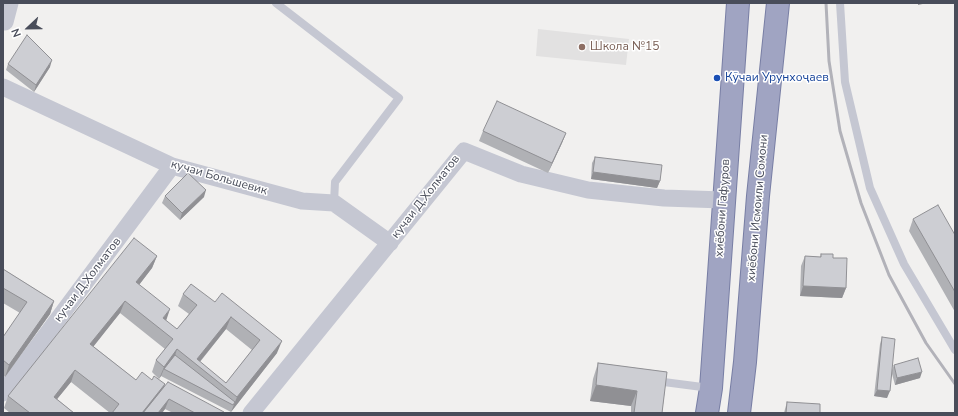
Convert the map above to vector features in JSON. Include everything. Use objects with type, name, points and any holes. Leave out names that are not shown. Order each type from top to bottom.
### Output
[{"type":"highway","name":"хиёбони Гафуров","points":[[707,413],[711,388],[738,3]]},
{"type":"highway","name":"хиёбони Исмоили Сомони","points":[[739,413],[745,362],[758,196],[778,3]]},
{"type":"street","points":[[5,22],[10,3]]},
{"type":"street","name":"кучаи Большевик","points":[[3,87],[172,166],[302,201],[334,203]]},
{"type":"street","name":"кучаи Д,Холматов","points":[[251,413],[464,151],[520,174],[588,190],[664,198],[723,200]]},
{"type":"street","name":"кучаи Д,Холматов","points":[[3,393],[172,166]]},
{"type":"street","points":[[334,203],[390,243]]},
{"type":"lane","points":[[276,3],[399,98],[335,182],[334,203]]},
{"type":"lane","points":[[840,3],[845,82],[870,188],[904,264],[955,350]]},
{"type":"lane","points":[[650,380],[711,388]]},
{"type":"shaded area","name":"Школа №15","points":[[538,29],[629,39],[626,65],[536,56]]},
{"type":"building","points":[[27,35],[52,60],[36,85],[8,64]]},
{"type":"building","points":[[497,101],[566,133],[552,163],[483,131]]},
{"type":"building","points":[[595,157],[662,165],[660,181],[593,172]]},
{"type":"building","points":[[188,173],[206,190],[182,213],[165,196]]},
{"type":"building","points":[[938,205],[955,235],[955,292],[913,219]]},
{"type":"building","points":[[134,238],[157,256],[136,282],[170,309],[163,318],[177,329],[197,305],[183,294],[191,284],[215,302],[222,293],[282,341],[237,397],[177,349],[164,367],[156,360],[173,339],[125,301],[90,344],[136,380],[142,372],[152,380],[154,376],[165,384],[142,413],[112,413],[119,404],[75,370],[54,397],[74,413],[30,413],[8,396]],"holes":[[[231,317],[260,340],[226,383],[197,359]]]},
{"type":"building","points":[[821,254],[833,254],[833,258],[847,258],[846,288],[803,286],[805,256],[821,257]]},
{"type":"building","points":[[3,269],[54,301],[9,365],[3,360],[3,337],[27,302],[3,288]]},
{"type":"building","points":[[882,337],[895,339],[890,391],[877,390]]},
{"type":"building","points":[[175,355],[235,402],[233,405],[164,369]]},
{"type":"building","points":[[918,358],[922,372],[897,378],[894,365]]},
{"type":"building","points":[[598,363],[667,372],[662,413],[634,413],[637,391],[596,385]]},
{"type":"building","points":[[168,382],[224,413],[195,413],[169,399],[158,413],[143,413]]},
{"type":"building","points":[[787,402],[820,404],[820,413],[786,413]]},
{"type":"railway","points":[[826,3],[829,61],[840,131],[861,203],[889,275],[926,343],[955,384]]},
{"type":"place","name":"Школа №15","points":[[582,47]]},
{"type":"place","name":"Кӯчаи Урунхоҷаев","points":[[717,78]]}]
